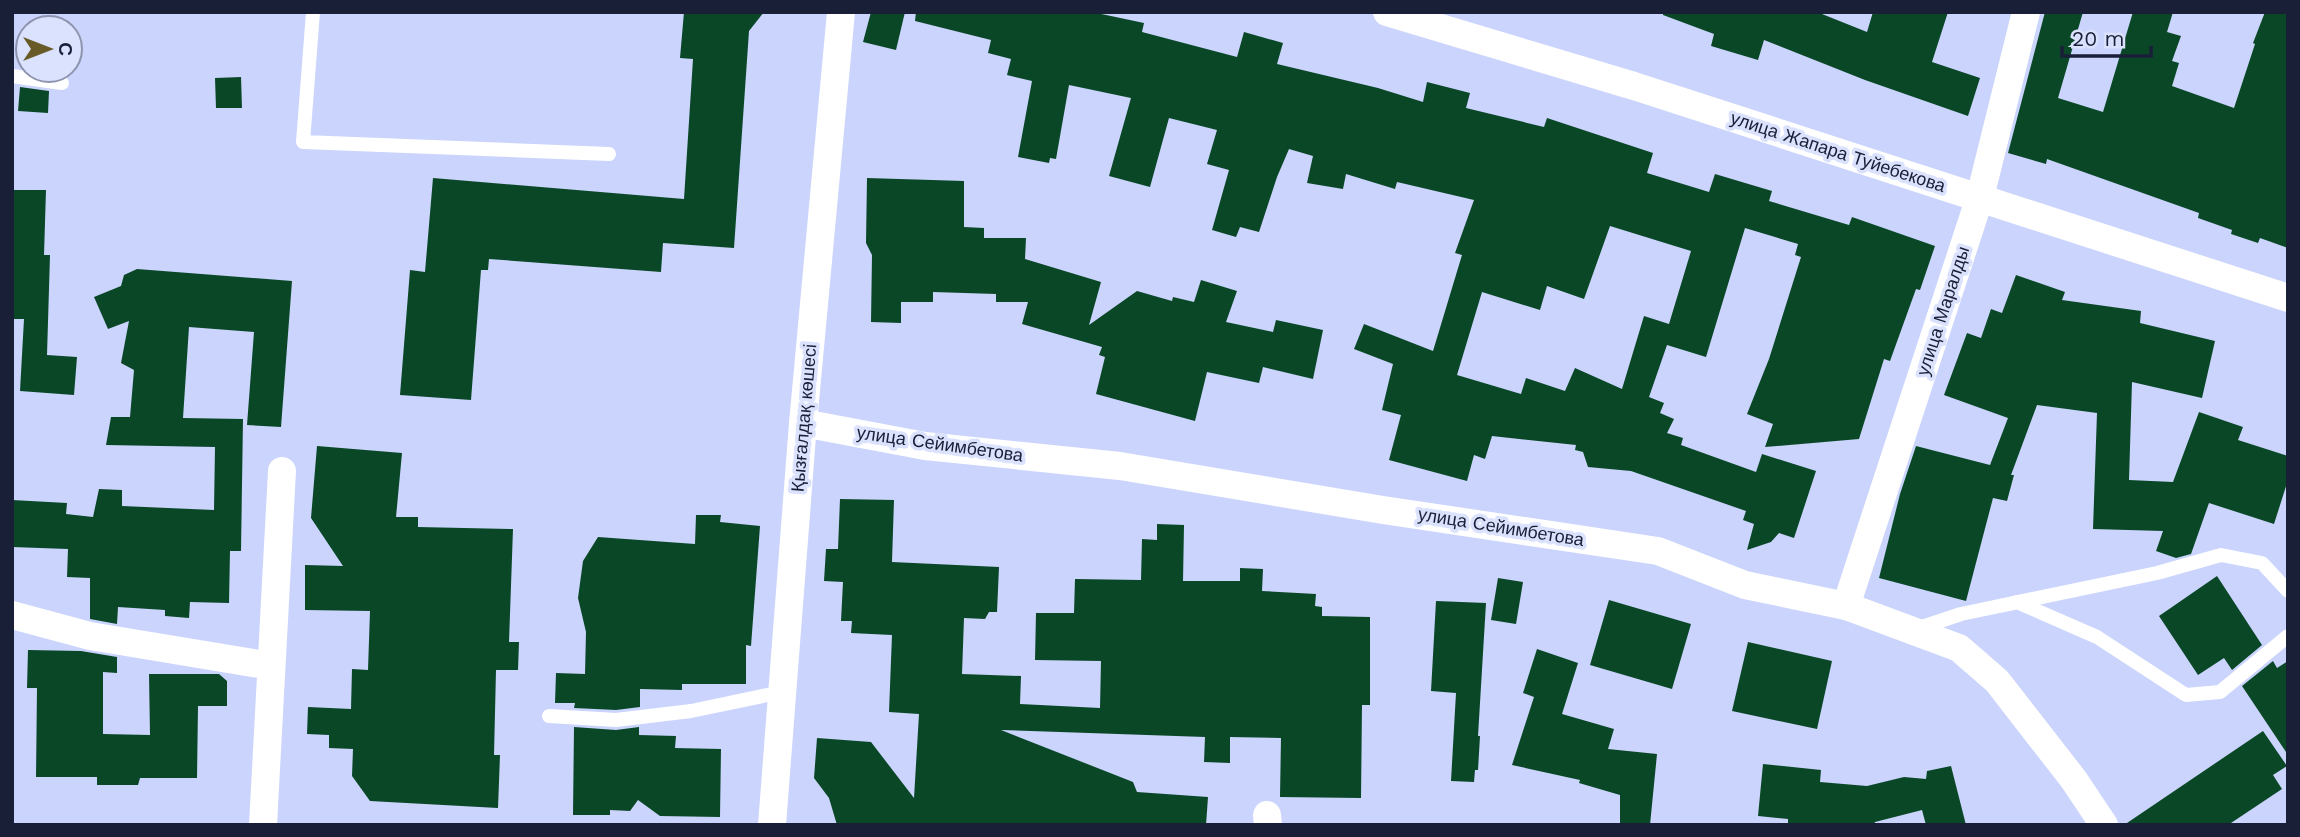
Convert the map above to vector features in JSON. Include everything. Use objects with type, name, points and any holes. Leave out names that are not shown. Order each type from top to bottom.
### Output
[{"type":"street","name":"Қызғалдақ көшесі","points":[[772,825],[803,423],[841,12]]},
{"type":"street","name":"улица Жапара Туйебекова","points":[[1387,12],[1634,86],[2288,298]]},
{"type":"street","name":"улица Маралды","points":[[1846,606],[1980,197],[2026,12]]},
{"type":"street","name":"улица Сейимбетова","points":[[803,423],[925,446],[1120,466],[1658,551],[1745,585],[1846,606],[1959,648],[1997,681],[2074,780],[2104,825]]},
{"type":"street","points":[[263,825],[282,471]]},
{"type":"street","points":[[12,615],[90,636],[271,666]]},
{"type":"lane","points":[[313,12],[303,142],[609,154]]},
{"type":"lane","points":[[1912,631],[1961,614],[2157,573],[2221,555],[2262,563],[2288,592]]},
{"type":"lane","points":[[2017,602],[2097,637],[2186,695],[2220,691],[2288,636]]},
{"type":"lane","points":[[549,716],[616,720],[691,711],[782,692]]},
{"type":"building","points":[[684,12],[764,12],[749,31],[734,248],[663,243],[661,272],[489,259],[488,270],[481,270],[471,400],[400,395],[410,270],[425,272],[433,178],[684,199],[693,59],[680,58]]},
{"type":"building","points":[[871,12],[905,12],[896,50],[863,42]]},
{"type":"building","points":[[916,12],[1092,12],[1144,23],[1142,32],[1237,57],[1244,32],[1283,43],[1277,64],[1378,88],[1423,102],[1427,82],[1470,93],[1466,108],[1544,127],[1547,118],[1653,153],[1647,173],[1709,192],[1715,174],[1772,191],[1769,201],[1849,225],[1852,217],[1935,246],[1890,361],[1884,359],[1859,439],[1765,447],[1773,424],[1747,414],[1769,359],[1801,257],[1795,255],[1798,244],[1745,228],[1706,357],[1667,345],[1649,397],[1664,403],[1660,413],[1674,419],[1667,433],[1683,438],[1681,445],[1756,472],[1762,454],[1816,471],[1794,538],[1779,533],[1771,542],[1747,550],[1754,524],[1743,520],[1746,511],[1631,471],[1588,467],[1583,452],[1575,450],[1576,445],[1492,436],[1485,459],[1474,455],[1467,481],[1389,460],[1401,415],[1382,410],[1393,364],[1354,349],[1364,324],[1433,351],[1462,255],[1455,253],[1474,200],[1397,182],[1395,189],[1346,174],[1343,189],[1307,183],[1313,156],[1289,149],[1259,232],[1240,227],[1236,237],[1212,230],[1229,170],[1207,164],[1217,130],[1169,118],[1150,187],[1109,176],[1131,98],[1069,85],[1056,159],[1050,158],[1049,163],[1018,157],[1032,81],[1007,75],[1011,59],[988,53],[991,40],[915,21]],"holes":[[[1610,226],[1691,251],[1669,324],[1644,316],[1622,389],[1575,368],[1565,391],[1526,378],[1521,394],[1457,375],[1482,292],[1540,310],[1547,286],[1584,299]]]},
{"type":"building","points":[[1663,12],[1817,12],[1867,32],[1873,12],[1948,12],[1932,62],[1980,78],[1968,116],[1865,80],[1764,40],[1758,60],[1711,46],[1714,34],[1663,15]]},
{"type":"building","points":[[2045,12],[2083,12],[2058,98],[2103,112],[2133,12],[2173,12],[2167,32],[2181,36],[2172,61],[2179,63],[2172,86],[2234,108],[2265,12],[2288,12],[2288,248],[2260,238],[2258,243],[2231,234],[2232,230],[2198,218],[2199,213],[2047,159],[2046,164],[2008,153]]},
{"type":"building","points":[[241,77],[242,108],[216,108],[215,78]]},
{"type":"building","points":[[20,87],[49,91],[48,113],[18,111]]},
{"type":"building","points":[[867,178],[964,181],[964,227],[984,228],[984,238],[1026,238],[1025,259],[1101,282],[1089,325],[1137,291],[1172,301],[1173,297],[1194,302],[1201,280],[1237,291],[1226,322],[1273,332],[1276,320],[1323,330],[1313,379],[1263,367],[1259,383],[1207,372],[1195,421],[1096,394],[1105,357],[1099,355],[1102,347],[1022,324],[1028,302],[996,302],[996,294],[933,292],[933,302],[901,302],[901,323],[871,322],[872,255],[866,243]]},
{"type":"building","points":[[13,190],[46,190],[44,255],[50,255],[47,355],[77,357],[74,395],[20,391],[24,319],[12,319]]},
{"type":"building","points":[[137,269],[292,281],[281,427],[247,425],[254,332],[189,327],[183,418],[243,419],[241,551],[230,551],[229,603],[190,602],[189,618],[165,616],[165,610],[118,607],[117,624],[90,619],[90,578],[67,577],[68,549],[12,547],[12,500],[67,503],[66,514],[93,517],[99,489],[122,490],[122,506],[214,510],[215,447],[106,445],[111,417],[130,417],[134,370],[121,363],[129,321],[108,329],[94,297],[121,286],[124,275]]},
{"type":"building","points":[[2016,275],[2065,292],[2062,300],[2141,311],[2140,323],[2215,341],[2202,398],[2132,382],[2129,480],[2173,482],[2199,412],[2243,427],[2238,440],[2288,456],[2288,480],[2274,524],[2209,503],[2191,554],[2176,558],[2156,551],[2163,531],[2093,529],[2097,413],[2037,405],[2011,475],[2014,475],[2007,501],[1993,498],[1966,601],[1879,578],[1900,494],[1916,446],[1990,465],[2008,418],[1944,395],[1967,333],[1981,338],[1991,309],[2002,313]]},
{"type":"building","points":[[317,446],[402,453],[396,517],[418,517],[418,527],[513,529],[509,642],[519,642],[518,670],[496,670],[494,755],[500,755],[498,808],[370,801],[352,776],[353,749],[329,748],[329,735],[307,734],[308,707],[351,709],[352,669],[368,670],[370,611],[305,610],[305,565],[343,566],[311,518]]},
{"type":"building","points":[[840,499],[894,500],[892,562],[999,567],[997,612],[989,612],[985,619],[964,618],[962,674],[1021,676],[1020,704],[1100,708],[1101,661],[1035,660],[1036,613],[1074,613],[1075,579],[1141,580],[1142,539],[1157,540],[1157,524],[1184,525],[1183,581],[1240,581],[1240,568],[1263,569],[1262,591],[1316,594],[1315,606],[1322,607],[1322,616],[1370,617],[1370,705],[1362,705],[1361,798],[1280,797],[1281,738],[1230,737],[1230,763],[1204,762],[1205,737],[1001,730],[1133,782],[1137,792],[1208,797],[1206,825],[837,825],[829,798],[814,778],[817,738],[871,742],[914,798],[919,714],[889,712],[892,635],[851,633],[852,621],[841,621],[843,582],[824,581],[826,549],[838,549]]},
{"type":"building","points":[[696,515],[721,515],[720,522],[760,526],[751,646],[746,645],[746,684],[682,684],[682,690],[640,689],[640,707],[616,710],[574,708],[575,703],[555,703],[556,673],[585,674],[586,632],[578,598],[583,561],[598,537],[695,544]]},
{"type":"building","points":[[2217,576],[2262,645],[2232,670],[2224,658],[2198,675],[2159,616]]},
{"type":"building","points":[[1498,578],[1523,582],[1516,624],[1491,620]]},
{"type":"building","points":[[1609,600],[1691,624],[1672,689],[1590,665]]},
{"type":"building","points":[[1436,601],[1486,603],[1478,770],[1475,770],[1474,782],[1451,781],[1456,693],[1431,691]]},
{"type":"building","points":[[1748,642],[1832,661],[1817,729],[1732,711]]},
{"type":"building","points":[[1537,649],[1578,663],[1562,714],[1614,729],[1608,749],[1657,754],[1650,825],[1620,825],[1620,795],[1579,783],[1580,780],[1512,765],[1534,697],[1523,693]]},
{"type":"building","points":[[28,650],[81,651],[117,657],[117,673],[103,672],[103,734],[150,735],[149,674],[219,674],[227,681],[227,706],[198,706],[197,778],[140,778],[138,785],[97,785],[97,777],[36,777],[37,688],[27,688]]},
{"type":"building","points":[[2273,661],[2277,668],[2288,661],[2288,755],[2242,686]]},
{"type":"building","points":[[574,727],[616,730],[639,727],[639,735],[676,736],[675,748],[721,749],[720,817],[660,816],[638,800],[630,811],[610,810],[610,815],[573,815]]},
{"type":"building","points":[[2263,731],[2287,766],[2273,775],[2282,789],[2228,825],[2124,825]]},
{"type":"building","points":[[1763,764],[1821,770],[1820,782],[1867,786],[1904,777],[1926,779],[1927,771],[1951,766],[1966,825],[1926,825],[1922,810],[1875,822],[1874,825],[1788,825],[1788,819],[1758,816]]}]
